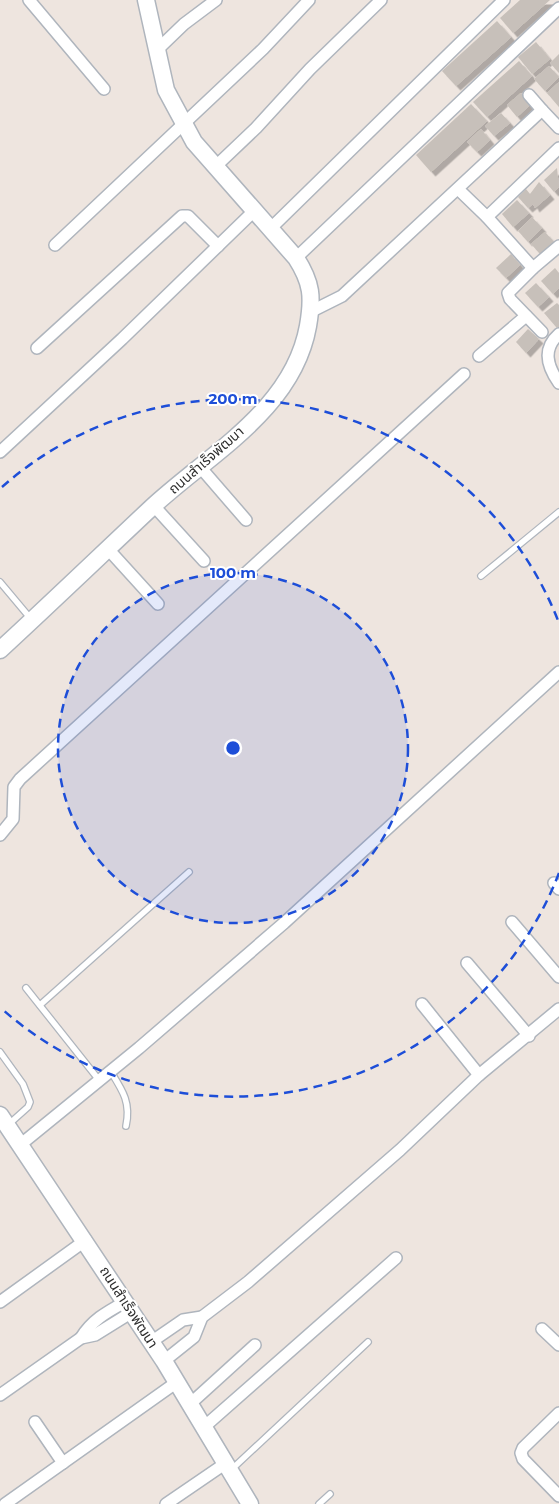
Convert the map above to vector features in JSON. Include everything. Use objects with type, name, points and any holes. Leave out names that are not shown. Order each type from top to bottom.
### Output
[{"type":"street","points":[[29,0],[104,89]]},
{"type":"street","name":"ถนนสำเร็จพัฒนา","points":[[0,650],[154,506],[201,468],[272,402],[286,382],[306,337],[312,295],[307,276],[296,258],[194,142],[166,90],[146,0]]},
{"type":"street","points":[[157,50],[184,24],[216,0]]},
{"type":"street","points":[[55,245],[263,49],[309,0]]},
{"type":"street","points":[[215,167],[256,128],[310,69],[381,0]]},
{"type":"street","points":[[270,229],[504,0]]},
{"type":"street","points":[[296,258],[559,8]]},
{"type":"street","points":[[529,95],[559,128]]},
{"type":"street","points":[[310,312],[342,296],[542,110]]},
{"type":"street","points":[[487,217],[559,148]]},
{"type":"street","points":[[458,189],[487,217],[533,268]]},
{"type":"street","points":[[0,452],[254,211]]},
{"type":"street","points":[[36,348],[175,219],[188,216],[218,246]]},
{"type":"street","points":[[542,332],[510,299],[508,293],[533,268],[556,254]]},
{"type":"street","points":[[479,356],[526,316]]},
{"type":"street","points":[[559,334],[551,342],[547,358],[553,374],[559,383]]},
{"type":"street","points":[[0,835],[14,820],[14,787],[20,779],[464,374]]},
{"type":"street","points":[[201,468],[246,520]]},
{"type":"street","points":[[154,506],[204,561]]},
{"type":"street","points":[[108,549],[158,604]]},
{"type":"street","points":[[20,1145],[110,1072],[284,923],[559,672]]},
{"type":"street","points":[[512,922],[559,977]]},
{"type":"street","points":[[467,963],[528,1036]]},
{"type":"street","points":[[422,1004],[479,1075]]},
{"type":"street","points":[[151,1342],[183,1320],[202,1317],[248,1282],[400,1150],[479,1075],[559,1009]]},
{"type":"street","name":"ถนนสำเร็จพัฒนา","points":[[4,1120],[86,1240],[164,1361],[250,1504]]},
{"type":"street","points":[[0,1302],[86,1240]]},
{"type":"street","points":[[204,1427],[396,1258]]},
{"type":"street","points":[[0,1395],[81,1338],[89,1326],[101,1316],[128,1307]]},
{"type":"street","points":[[164,1361],[194,1337],[202,1317]]},
{"type":"street","points":[[542,1329],[559,1345]]},
{"type":"street","points":[[190,1404],[255,1345]]},
{"type":"street","points":[[5,1504],[177,1382]]},
{"type":"street","points":[[559,1413],[523,1448],[521,1453],[523,1459],[559,1496]]},
{"type":"street","points":[[35,1422],[63,1463]]},
{"type":"street","points":[[166,1504],[228,1466]]},
{"type":"lane","points":[[481,576],[559,512]]},
{"type":"lane","points":[[0,582],[32,620]]},
{"type":"lane","points":[[40,1005],[189,872]]},
{"type":"lane","points":[[26,988],[100,1080]]},
{"type":"lane","points":[[0,1052],[23,1084],[30,1102],[28,1107],[4,1120]]},
{"type":"lane","points":[[110,1072],[126,1095],[129,1107],[126,1126]]},
{"type":"lane","points":[[228,1466],[368,1342]]},
{"type":"lane","points":[[319,1504],[330,1494]]},
{"type":"building","points":[[520,0],[550,0],[513,33],[500,18]]},
{"type":"building","points":[[497,21],[511,37],[456,86],[442,71]]},
{"type":"building","points":[[536,42],[550,59],[532,74],[518,57]]},
{"type":"building","points":[[559,54],[559,73],[550,63]]},
{"type":"building","points":[[519,61],[532,76],[487,117],[473,102]]},
{"type":"building","points":[[549,66],[559,77],[545,91],[534,79]]},
{"type":"building","points":[[559,82],[559,107],[547,93]]},
{"type":"building","points":[[521,93],[531,104],[517,117],[507,105]]},
{"type":"building","points":[[471,104],[487,121],[431,172],[416,155]]},
{"type":"building","points":[[501,113],[510,123],[494,136],[485,126]]},
{"type":"building","points":[[481,129],[490,140],[477,152],[467,142]]},
{"type":"building","points":[[557,168],[559,187],[554,192],[544,180]]},
{"type":"building","points":[[539,182],[550,195],[535,208],[533,204],[528,208],[518,197],[526,189],[530,194]]},
{"type":"building","points":[[517,200],[529,213],[513,227],[502,214]]},
{"type":"building","points":[[532,217],[542,228],[528,242],[518,231]]},
{"type":"building","points":[[545,232],[555,243],[541,255],[531,244]]},
{"type":"building","points":[[511,254],[520,265],[506,278],[496,268]]},
{"type":"building","points":[[555,268],[559,273],[559,288],[553,294],[541,281]]},
{"type":"building","points":[[536,283],[549,297],[538,307],[525,293]]},
{"type":"building","points":[[557,303],[559,305],[559,326],[557,328],[544,313]]},
{"type":"building","points":[[528,329],[539,339],[526,353],[516,342]]}]
